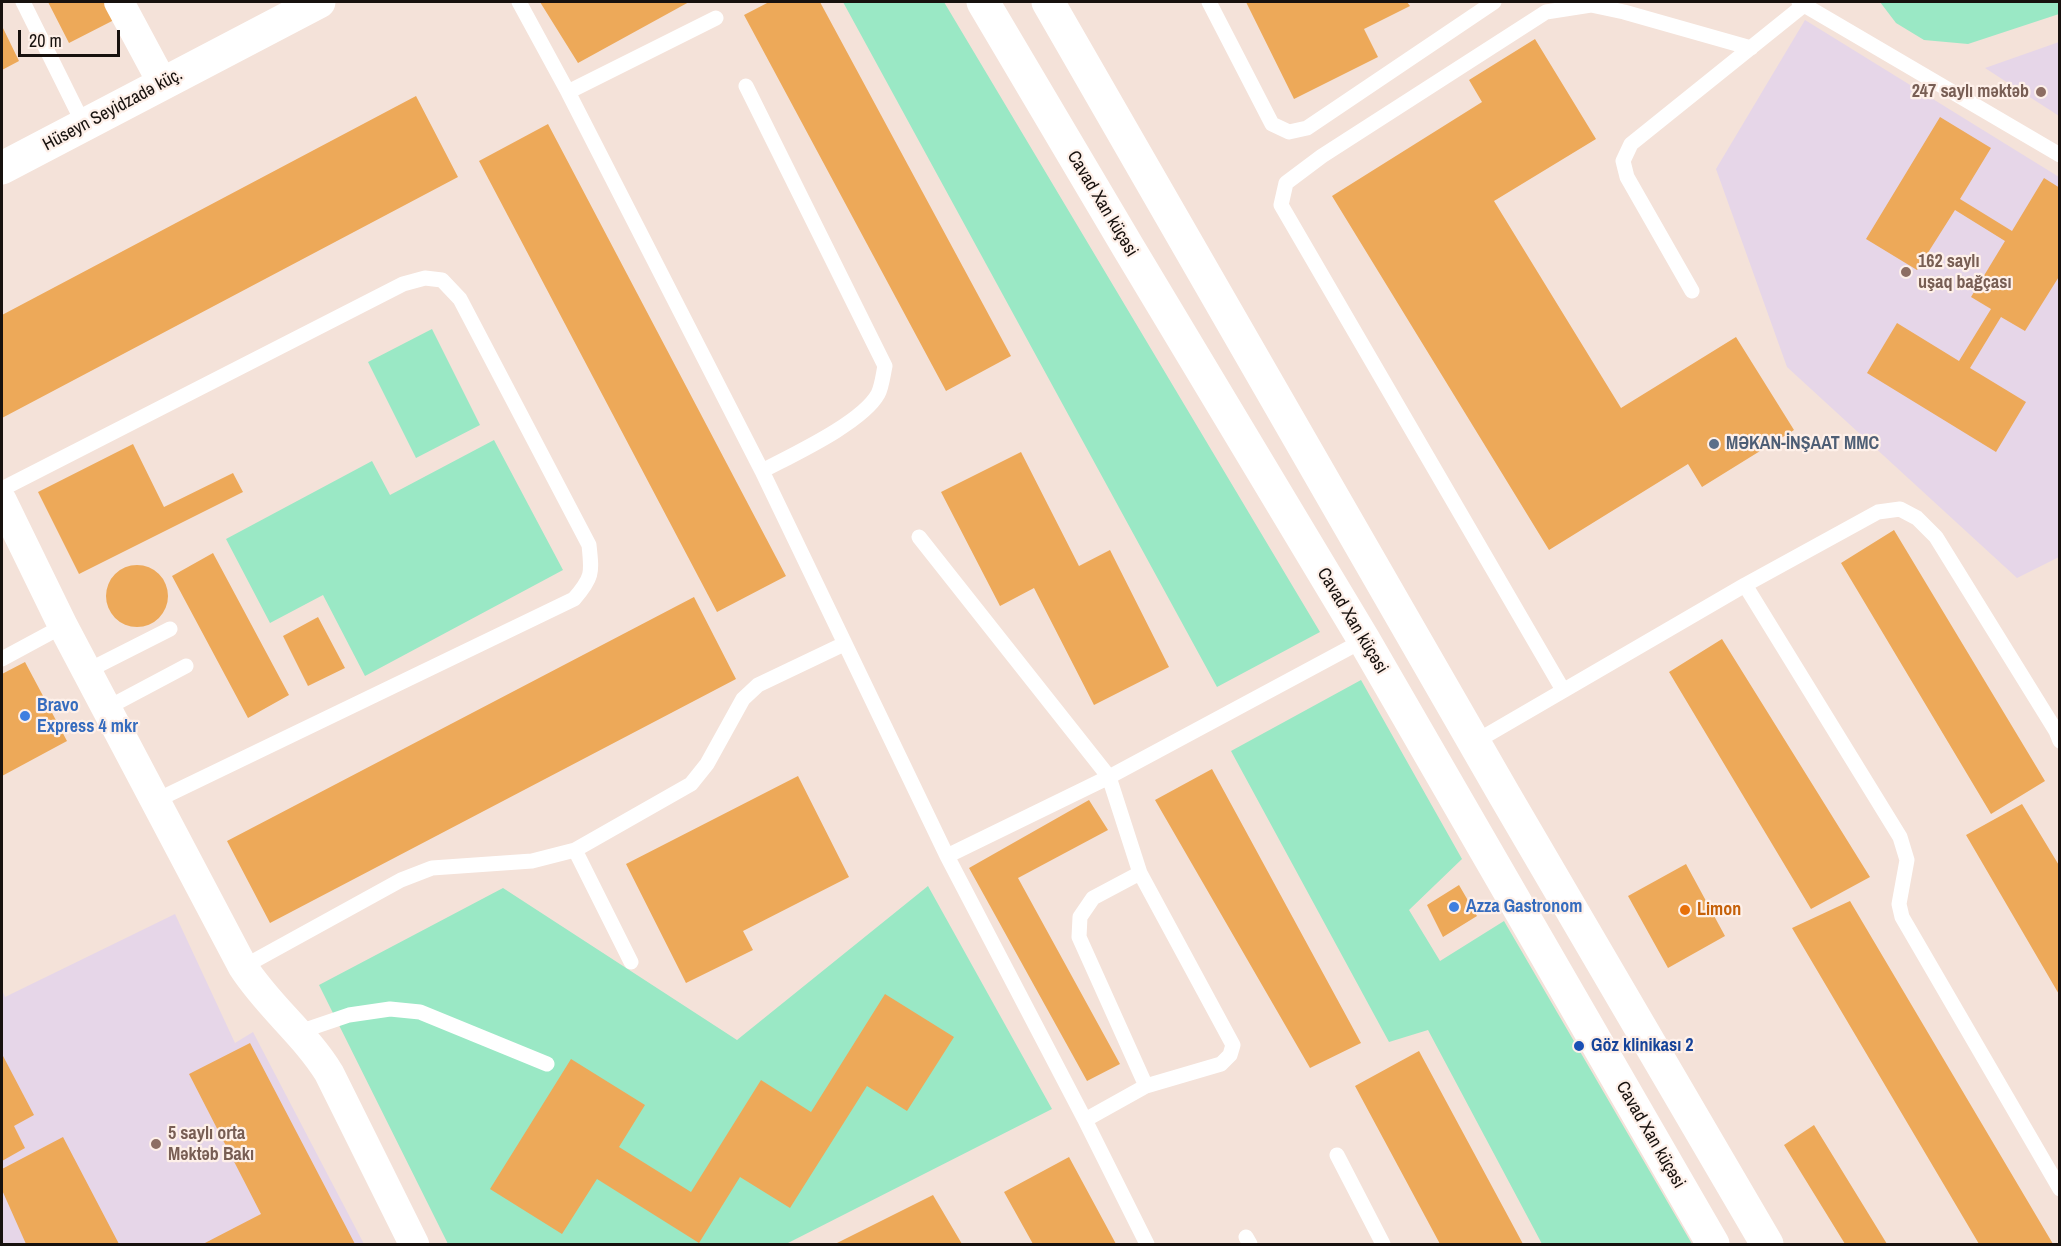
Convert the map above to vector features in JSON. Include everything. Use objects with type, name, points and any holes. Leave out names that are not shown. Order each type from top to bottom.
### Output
[{"type":"street","points":[[119,2],[163,84]]},
{"type":"street","name":"Hüseyn Seyidzadə küç.","points":[[2,168],[319,2]]},
{"type":"street","name":"Cavad Xan küçəsi","points":[[983,2],[1364,640],[1713,1245]]},
{"type":"street","points":[[1048,2],[1767,1245]]},
{"type":"street","points":[[2,501],[63,626],[243,968],[257,989],[299,1032],[330,1072],[414,1245]]},
{"type":"lane","points":[[23,2],[84,125]]},
{"type":"lane","points":[[519,2],[568,92],[762,471],[947,856],[1085,1120],[1147,1245]]},
{"type":"lane","points":[[1209,2],[1272,124],[1289,132],[1307,128],[1494,2]]},
{"type":"lane","points":[[1692,291],[1627,177],[1623,161],[1631,144],[1751,48],[1802,3],[2060,155]]},
{"type":"lane","points":[[1563,690],[1281,205],[1286,183],[1322,156],[1546,12],[1591,5],[1624,12],[1751,48]]},
{"type":"lane","points":[[568,92],[716,18]]},
{"type":"lane","points":[[746,86],[885,366],[879,392],[872,403],[850,422],[762,471]]},
{"type":"lane","points":[[2,489],[403,284],[425,278],[442,280],[460,299],[589,545],[591,568],[588,584],[574,599],[154,801]]},
{"type":"lane","points":[[1475,742],[1745,585],[1878,512],[1900,508],[1917,518],[1936,537],[2060,741]]},
{"type":"lane","points":[[919,537],[1109,777],[1140,873],[1233,1045],[1230,1055],[1221,1064],[1146,1086],[1085,1120]]},
{"type":"lane","points":[[1745,585],[1900,837],[1907,860],[1899,904],[1902,917],[2060,1190]]},
{"type":"lane","points":[[2,658],[63,626]]},
{"type":"lane","points":[[87,671],[170,629]]},
{"type":"lane","points":[[947,856],[1109,777],[1364,640]]},
{"type":"lane","points":[[243,968],[401,880],[432,868],[532,861],[575,850],[691,784],[707,764],[743,699],[758,685],[844,644]]},
{"type":"lane","points":[[107,708],[186,666]]},
{"type":"lane","points":[[575,850],[631,962]]},
{"type":"lane","points":[[1140,873],[1093,898],[1080,917],[1079,937],[1146,1086]]},
{"type":"lane","points":[[299,1032],[349,1015],[390,1010],[420,1012],[547,1064]]},
{"type":"lane","points":[[1337,1155],[1383,1245]]},
{"type":"shaded area","name":"162 saylı uşaq bağçası","points":[[1805,20],[2059,177],[2059,557],[2017,578],[1787,367],[1716,169]]},
{"type":"shaded area","name":"247 saylı məktəb","points":[[2059,42],[2059,116],[1985,68]]},
{"type":"shaded area","name":"5 saylı orta Məktəb Bakı","points":[[175,914],[235,1043],[253,1032],[364,1244],[2,1244],[2,990],[5,997]]},
{"type":"green space","points":[[843,2],[944,2],[1320,632],[1217,687]]},
{"type":"green space","points":[[1880,2],[2059,2],[2059,14],[1968,44],[1924,40],[1896,23]]},
{"type":"green space","points":[[432,329],[480,425],[416,458],[368,362]]},
{"type":"green space","points":[[494,440],[563,570],[365,676],[323,595],[270,623],[226,539],[372,461],[390,495]]},
{"type":"green space","points":[[1361,680],[1462,859],[1409,910],[1440,961],[1504,921],[1692,1244],[1542,1244],[1428,1030],[1389,1042],[1231,751]]},
{"type":"green space","points":[[928,886],[1052,1109],[786,1244],[448,1244],[319,985],[503,888],[737,1040]]},
{"type":"building","points":[[48,2],[105,2],[114,20],[69,43]]},
{"type":"building","points":[[540,2],[689,2],[578,63]]},
{"type":"building","points":[[769,2],[820,2],[1011,356],[946,391],[744,15]]},
{"type":"building","points":[[1246,2],[1407,2],[1410,6],[1364,29],[1378,57],[1294,99]]},
{"type":"building","points":[[2,26],[19,61],[2,70]]},
{"type":"building","points":[[1535,39],[1596,139],[1494,201],[1621,408],[1736,337],[1794,430],[1702,487],[1688,464],[1549,550],[1332,196],[1482,102],[1469,80]]},
{"type":"building","points":[[416,96],[458,177],[2,418],[2,315]]},
{"type":"building","points":[[1940,117],[1991,148],[1960,199],[2012,231],[2044,178],[2060,188],[2060,275],[2025,331],[2001,317],[1970,368],[2026,402],[1996,452],[1867,373],[1897,323],[1959,361],[1991,309],[1971,297],[2005,241],[1955,210],[1917,270],[1866,239]]},
{"type":"building","points":[[548,124],[786,576],[717,612],[479,161]]},
{"type":"building","points":[[133,444],[164,507],[233,473],[243,492],[79,574],[38,492]]},
{"type":"building","points":[[1021,452],[1079,566],[1110,550],[1169,667],[1094,705],[1034,588],[1000,606],[941,492]]},
{"type":"building","points":[[1894,530],[2045,781],[1991,814],[1841,563]]},
{"type":"building","points":[[213,553],[289,695],[248,718],[172,576]]},
{"type":"building","points":[[137,565],[154,570],[159,574],[163,579],[168,596],[163,613],[159,618],[154,622],[137,627],[120,622],[115,618],[111,613],[106,596],[111,579],[115,574],[120,570]]},
{"type":"building","points":[[694,597],[736,679],[270,923],[227,841]]},
{"type":"building","points":[[318,617],[345,668],[308,686],[283,636]]},
{"type":"building","points":[[1722,639],[1870,877],[1811,909],[1669,672]]},
{"type":"building","points":[[25,662],[67,741],[2,776],[2,674]]},
{"type":"building","points":[[1212,769],[1361,1043],[1310,1068],[1155,800]]},
{"type":"building","points":[[798,776],[849,877],[743,931],[753,950],[686,983],[626,864]]},
{"type":"building","points":[[1089,800],[1108,830],[1018,878],[1120,1064],[1087,1081],[969,868]]},
{"type":"building","points":[[2022,804],[2060,867],[2060,996],[1966,835]]},
{"type":"building","points":[[1686,864],[1725,936],[1668,968],[1628,896]]},
{"type":"building","points":[[1459,885],[1477,916],[1443,937],[1427,905]]},
{"type":"building","points":[[1850,901],[2053,1244],[1979,1244],[1792,928]]},
{"type":"building","points":[[885,994],[954,1037],[907,1111],[867,1086],[790,1208],[740,1177],[699,1243],[597,1179],[562,1234],[490,1189],[571,1059],[645,1105],[619,1147],[691,1192],[761,1080],[811,1112]]},
{"type":"building","name":"5 saylı orta Məktəb Bakı","points":[[250,1043],[355,1244],[203,1244],[261,1214],[189,1074]]},
{"type":"building","points":[[1419,1051],[1523,1244],[1440,1244],[1355,1086]]},
{"type":"building","points":[[2,1054],[34,1115],[14,1126],[25,1148],[2,1161]]},
{"type":"building","points":[[1814,1125],[1887,1244],[1845,1244],[1784,1145]]},
{"type":"building","points":[[63,1137],[119,1244],[26,1244],[2,1190],[2,1169]]},
{"type":"building","points":[[1069,1157],[1116,1244],[1033,1244],[1004,1192]]},
{"type":"building","points":[[933,1195],[962,1244],[835,1244]]},
{"type":"place","name":"247 saylı məktəb","points":[[2041,92]]},
{"type":"place","name":"162 saylı uşaq bağçası","points":[[1906,272]]},
{"type":"place","name":"MƏKAN-İNŞAAT MMC","points":[[1714,444]]},
{"type":"place","name":"Bravo Express 4 mkr","points":[[25,716]]},
{"type":"place","name":"Azza Gastronom","points":[[1454,907]]},
{"type":"place","name":"Limon","points":[[1685,910]]},
{"type":"place","name":"Göz klinikası 2","points":[[1579,1046]]},
{"type":"place","name":"5 saylı orta Məktəb Bakı","points":[[156,1144]]}]
